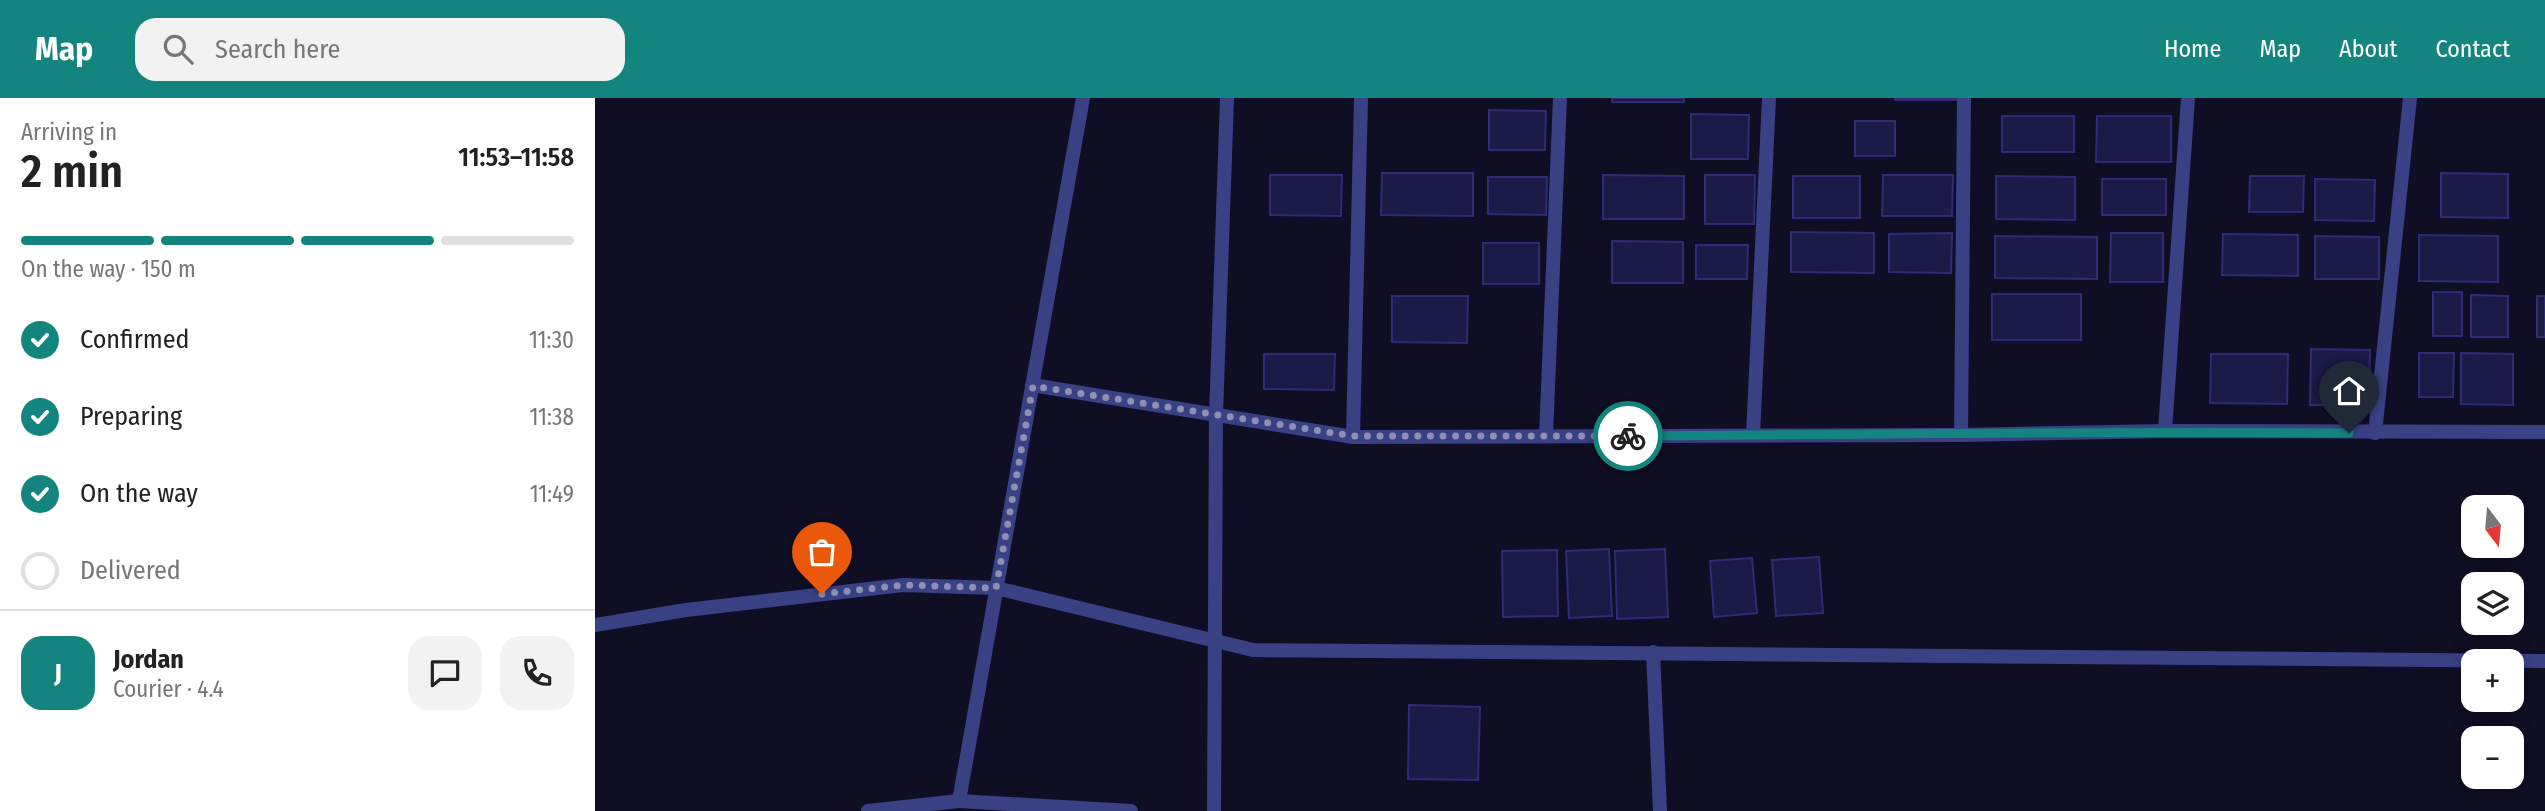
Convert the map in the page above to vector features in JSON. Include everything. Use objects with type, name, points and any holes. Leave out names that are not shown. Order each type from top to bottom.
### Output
[{"type":"street","points":[[959,801],[1083,98]]},
{"type":"street","points":[[1214,811],[1216,415],[1227,98]]},
{"type":"street","points":[[1353,436],[1361,98]]},
{"type":"street","points":[[1546,436],[1560,98]]},
{"type":"street","points":[[1753,435],[1769,98]]},
{"type":"street","points":[[1961,435],[1964,98]]},
{"type":"street","points":[[2165,431],[2188,98]]},
{"type":"street","points":[[2375,433],[2410,98]]},
{"type":"street","points":[[1033,386],[1353,436],[1961,435],[2165,431],[2545,432]]},
{"type":"street","points":[[595,625],[686,610],[903,585],[996,588],[1253,650],[2545,662]]},
{"type":"street","points":[[1653,652],[1660,811]]},
{"type":"street","points":[[869,811],[959,801],[1131,811]]},
{"type":"building","points":[[1612,98],[1684,98],[1684,102],[1612,102]]},
{"type":"building","points":[[1959,98],[1959,100],[1895,100]]},
{"type":"building","points":[[1489,110],[1546,111],[1545,150],[1489,150]]},
{"type":"building","points":[[1691,114],[1749,115],[1748,159],[1691,159]]},
{"type":"building","points":[[2002,116],[2074,116],[2074,152],[2002,152]]},
{"type":"building","points":[[2097,116],[2171,116],[2171,162],[2096,162]]},
{"type":"building","points":[[1855,121],[1895,121],[1895,156],[1855,156]]},
{"type":"building","points":[[1382,173],[1473,173],[1473,216],[1381,215]]},
{"type":"building","points":[[2441,173],[2508,174],[2508,218],[2441,217]]},
{"type":"building","points":[[1270,175],[1342,175],[1341,216],[1270,215]]},
{"type":"building","points":[[1603,175],[1684,176],[1684,219],[1603,219]]},
{"type":"building","points":[[1705,175],[1755,175],[1754,224],[1705,224]]},
{"type":"building","points":[[1883,175],[1953,175],[1952,216],[1882,216]]},
{"type":"building","points":[[1793,176],[1860,176],[1860,218],[1793,218]]},
{"type":"building","points":[[1996,176],[2075,177],[2075,220],[1996,219]]},
{"type":"building","points":[[2250,176],[2304,176],[2303,212],[2249,212]]},
{"type":"building","points":[[1488,177],[1547,177],[1546,215],[1488,214]]},
{"type":"building","points":[[2102,179],[2166,179],[2166,215],[2102,215]]},
{"type":"building","points":[[2315,179],[2375,180],[2374,221],[2315,220]]},
{"type":"building","points":[[1791,232],[1874,233],[1874,273],[1791,272]]},
{"type":"building","points":[[1952,233],[1951,273],[1889,272],[1889,234]]},
{"type":"building","points":[[2111,233],[2163,233],[2163,282],[2110,282]]},
{"type":"building","points":[[2223,234],[2298,235],[2298,276],[2222,275]]},
{"type":"building","points":[[2419,235],[2498,236],[2498,282],[2419,281]]},
{"type":"building","points":[[1995,236],[2097,237],[2097,279],[1995,278]]},
{"type":"building","points":[[2315,236],[2379,237],[2379,279],[2315,279]]},
{"type":"building","points":[[1612,241],[1683,242],[1683,283],[1612,283]]},
{"type":"building","points":[[1483,243],[1539,243],[1539,284],[1483,284]]},
{"type":"building","points":[[1696,245],[1748,245],[1747,279],[1696,279]]},
{"type":"building","points":[[2433,292],[2462,292],[2462,336],[2433,336]]},
{"type":"building","points":[[1992,294],[2081,294],[2081,340],[1992,340]]},
{"type":"building","points":[[2471,295],[2508,296],[2508,337],[2471,337]]},
{"type":"building","points":[[1392,296],[1468,296],[1467,343],[1392,342]]},
{"type":"building","points":[[2537,296],[2545,296],[2545,337],[2537,337]]},
{"type":"building","points":[[2311,349],[2370,350],[2369,405],[2310,405]]},
{"type":"building","points":[[2419,353],[2454,353],[2453,397],[2419,397]]},
{"type":"building","points":[[2461,353],[2513,354],[2513,405],[2461,404]]},
{"type":"building","points":[[1264,354],[1335,354],[1334,390],[1264,389]]},
{"type":"building","points":[[2211,354],[2288,354],[2287,404],[2210,403]]},
{"type":"building","points":[[1609,549],[1612,616],[1569,618],[1566,551]]},
{"type":"building","points":[[1665,549],[1668,617],[1617,619],[1615,551]]},
{"type":"building","points":[[1557,550],[1558,616],[1503,617],[1502,551]]},
{"type":"building","points":[[1819,557],[1823,613],[1776,616],[1772,560]]},
{"type":"building","points":[[1752,558],[1757,613],[1714,617],[1710,561]]},
{"type":"building","points":[[1409,705],[1480,707],[1478,780],[1408,779]]},
{"type":"way so far","points":[[822,594],[903,585],[996,588],[1033,386],[1353,436],[1628,436]]},
{"type":"route","points":[[1628,436],[1961,435],[2165,431],[2349,433]]}]
